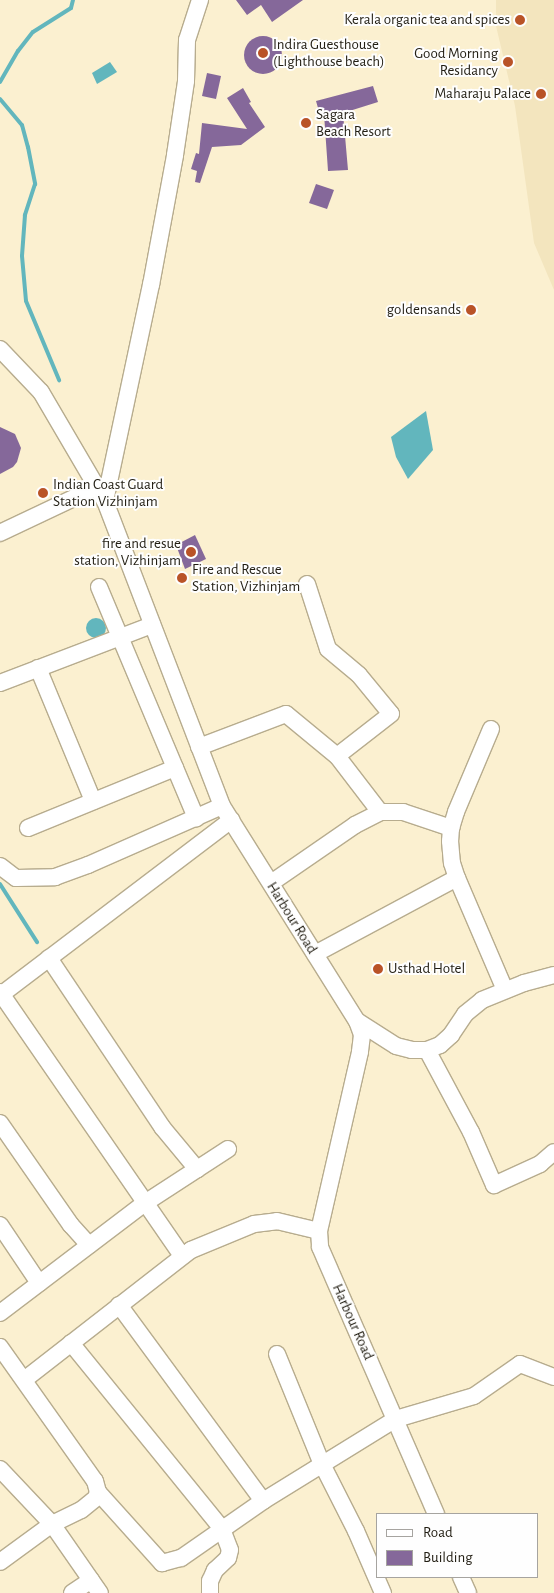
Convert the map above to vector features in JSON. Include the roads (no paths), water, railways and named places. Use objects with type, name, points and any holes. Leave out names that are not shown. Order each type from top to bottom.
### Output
[{"type":"street","points":[[0,533],[101,494],[151,285],[175,155],[186,81],[187,40],[200,0]]},
{"type":"street","name":"Harbour Road","points":[[0,349],[41,392],[101,494],[226,813],[357,1021],[362,1035],[360,1052],[319,1230],[320,1247],[436,1513]]},
{"type":"street","points":[[307,584],[328,649],[359,675],[391,714],[337,756]]},
{"type":"street","points":[[99,587],[196,818]]},
{"type":"street","points":[[0,683],[152,625]]},
{"type":"street","points":[[38,668],[93,801]]},
{"type":"street","points":[[199,747],[286,714],[337,756],[380,812]]},
{"type":"street","points":[[491,729],[451,828],[452,863],[505,990]]},
{"type":"street","points":[[28,828],[174,768]]},
{"type":"street","points":[[271,883],[355,826],[380,812],[403,812],[451,828]]},
{"type":"street","points":[[0,866],[16,878],[55,877],[88,865],[196,818],[226,813]]},
{"type":"street","points":[[182,1256],[1,993],[49,958],[226,813]]},
{"type":"street","points":[[316,954],[457,878]]},
{"type":"street","points":[[49,958],[162,1127],[197,1169]]},
{"type":"street","points":[[357,1021],[396,1046],[412,1050],[427,1050],[440,1045],[451,1035],[464,1014],[482,1000],[505,990],[554,975]]},
{"type":"street","points":[[427,1050],[471,1132],[494,1184],[540,1164],[554,1152]]},
{"type":"street","points":[[0,1123],[71,1225],[89,1245]]},
{"type":"street","points":[[0,1312],[145,1203],[228,1149]]},
{"type":"street","points":[[24,1380],[182,1256],[219,1237],[254,1224],[277,1221],[319,1230]]},
{"type":"street","points":[[0,1225],[39,1283]]},
{"type":"street","points":[[119,1305],[263,1502]]},
{"type":"street","points":[[71,1343],[222,1529],[230,1550],[228,1558],[214,1570],[210,1581],[210,1593]]},
{"type":"street","points":[[0,1347],[95,1481],[98,1492],[162,1563],[181,1558],[263,1502],[396,1419],[474,1396],[520,1364],[554,1377]]},
{"type":"street","points":[[277,1354],[322,1464],[356,1530],[376,1577]]},
{"type":"street","points":[[2,1475],[52,1524],[95,1586],[72,1593]]},
{"type":"street","points":[[0,1562],[52,1524],[81,1510],[96,1498],[98,1492]]},
{"type":"street","points":[[377,1578],[383,1593]]},
{"type":"street","points":[[462,1578],[468,1593]]},
{"type":"water","points":[[110,62],[117,72],[97,84],[92,73]]},
{"type":"water","points":[[426,411],[433,450],[408,479],[396,457],[391,437]]},
{"type":"water","points":[[96,618],[103,621],[106,628],[103,635],[96,638],[89,635],[86,628],[89,621]]},
{"type":"waterway","points":[[0,82],[18,51],[33,32],[71,8],[73,0]]},
{"type":"waterway","points":[[0,99],[22,125],[28,147],[35,184],[25,215],[22,256],[26,301],[59,380]]},
{"type":"waterway","points":[[0,884],[37,942]]},
{"type":"place","name":"Kerala organic tea and spices","points":[[520,20]]},
{"type":"place","name":"Indira Guesthouse (Lighthouse beach)","points":[[263,53]]},
{"type":"place","name":"Good Morning Residancy","points":[[508,62]]},
{"type":"place","name":"Maharaju Palace","points":[[541,94]]},
{"type":"place","name":"Sagara Beach Resort","points":[[306,123]]},
{"type":"place","name":"goldensands","points":[[471,310]]},
{"type":"place","name":"Indian Coast Guard Station Vizhinjam","points":[[43,493]]},
{"type":"place","name":"fire and resue station, Vizhinjam","points":[[191,552]]},
{"type":"place","name":"Fire and Rescue Station, Vizhinjam","points":[[182,578]]},
{"type":"place","name":"Usthad Hotel","points":[[378,969]]}]
